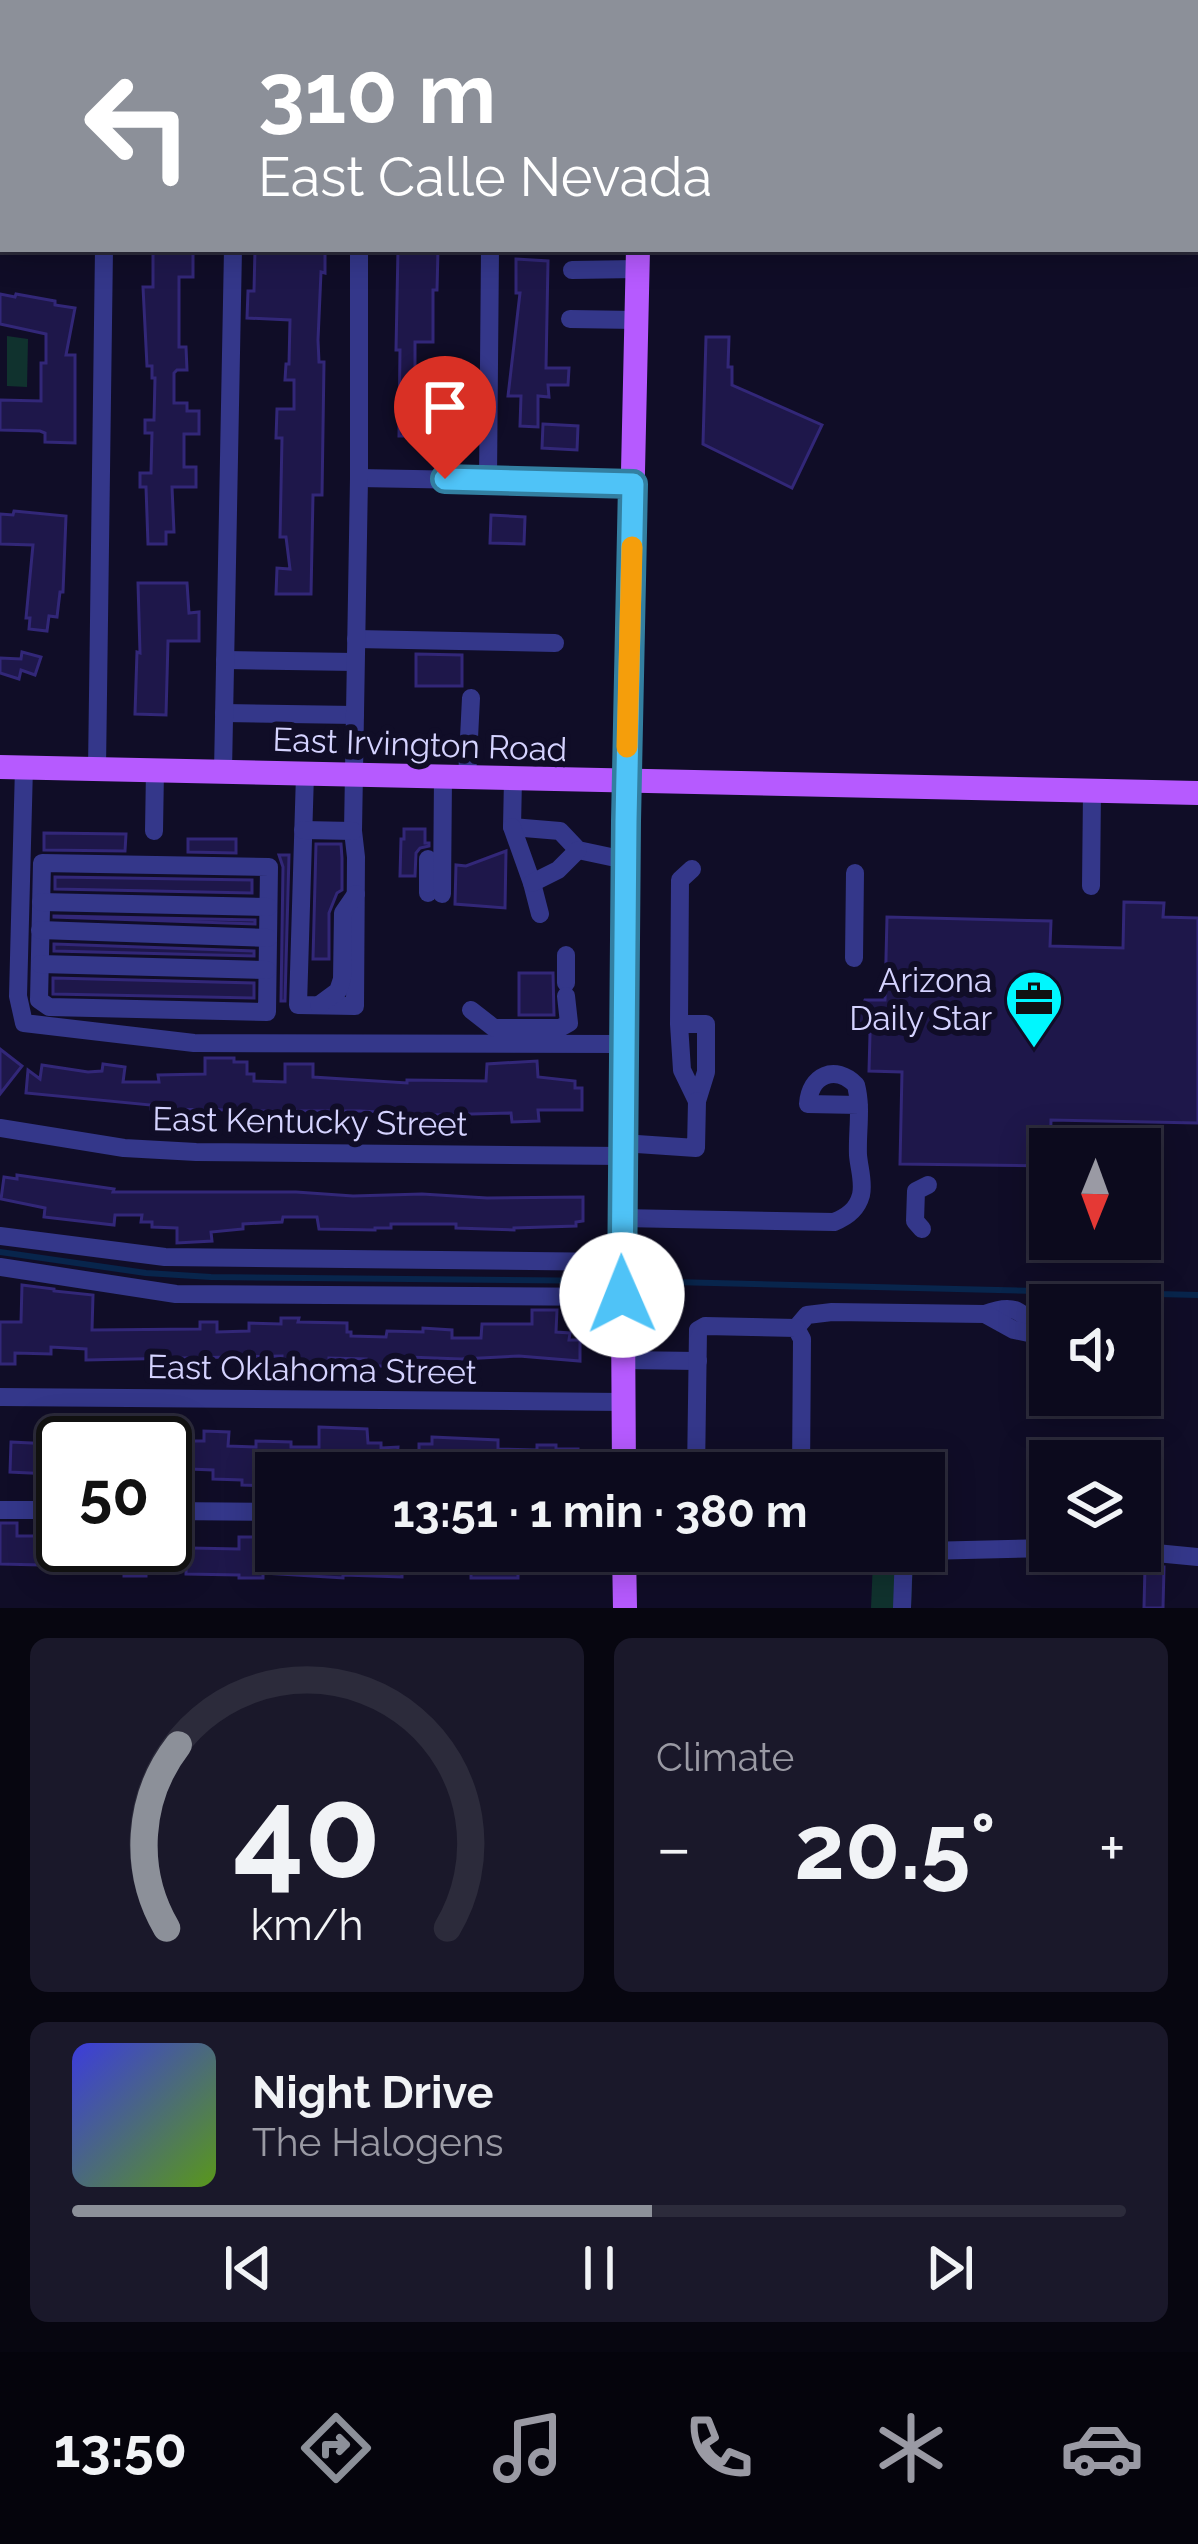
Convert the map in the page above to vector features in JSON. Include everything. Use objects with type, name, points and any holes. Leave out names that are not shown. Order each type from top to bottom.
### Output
[{"type":"main road","points":[[624,1452],[625,860],[638,259]]},
{"type":"main road","name":"East Irvington Road","points":[[12,767],[1198,793]]},
{"type":"main road","points":[[624,1572],[625,1608]]},
{"type":"street","points":[[97,769],[104,252]]},
{"type":"street","points":[[224,772],[232,252]]},
{"type":"street","points":[[305,774],[298,1005],[356,1006],[352,831],[359,252]]},
{"type":"street","points":[[488,480],[490,252]]},
{"type":"street","points":[[572,270],[638,259]]},
{"type":"street","points":[[570,320],[637,320]]},
{"type":"street","points":[[359,478],[633,484]]},
{"type":"street","points":[[356,639],[555,643]]},
{"type":"street","points":[[225,660],[356,662]]},
{"type":"street","points":[[428,859],[435,894],[471,698]]},
{"type":"street","points":[[224,713],[355,715]]},
{"type":"street","points":[[12,767],[18,996],[24,1023],[194,1042],[623,1044]]},
{"type":"street","points":[[154,831],[155,770]]},
{"type":"street","points":[[513,779],[512,827],[540,914]]},
{"type":"street","points":[[1091,886],[1092,791]]},
{"type":"street","points":[[512,827],[560,831],[578,850],[625,860]]},
{"type":"street","points":[[303,830],[352,831]]},
{"type":"street","points":[[532,883],[558,870],[578,850]]},
{"type":"street","points":[[42,863],[269,867],[267,1012],[49,1007],[39,1000],[41,902],[42,863]]},
{"type":"street","points":[[692,869],[680,880],[679,1024],[682,1070],[697,1101]]},
{"type":"street","points":[[854,958],[855,873]]},
{"type":"street","points":[[41,902],[268,907]]},
{"type":"street","points":[[40,930],[268,938]]},
{"type":"street","points":[[471,1010],[494,1028],[560,1028],[569,1023],[566,956]]},
{"type":"street","points":[[40,964],[267,970]]},
{"type":"street","points":[[679,1024],[706,1024],[706,1072],[697,1101]]},
{"type":"street","points":[[621,1218],[843,1219],[853,1211],[862,1191],[858,1153],[859,1105],[856,1084],[834,1072],[812,1085],[808,1104],[859,1105]]},
{"type":"street","name":"East Kentucky Street","points":[[0,1128],[124,1148],[196,1151],[696,1148],[697,1101]]},
{"type":"street","points":[[922,1229],[915,1221],[916,1191],[928,1185]]},
{"type":"street","points":[[0,1236],[165,1257],[622,1266]]},
{"type":"street","points":[[0,1268],[176,1294],[622,1296]]},
{"type":"street","points":[[796,1328],[807,1315],[832,1312],[985,1314]]},
{"type":"street","points":[[696,1452],[698,1330],[705,1326],[796,1328]]},
{"type":"street","points":[[796,1328],[802,1339],[802,1452]]},
{"type":"street","points":[[623,1360],[698,1361]]},
{"type":"street","name":"East Oklahoma Street","points":[[0,1396],[624,1402]]},
{"type":"street","points":[[0,1510],[36,1510]]},
{"type":"street","points":[[192,1511],[255,1512]]},
{"type":"street","points":[[945,1550],[1029,1548]]},
{"type":"street","points":[[1161,1553],[1198,1557]]},
{"type":"street","points":[[902,1608],[903,1572]]},
{"type":"green space","points":[[7,336],[28,339],[27,387],[7,386]]},
{"type":"green space","points":[[873,1572],[913,1572],[911,1608],[871,1608]]},
{"type":"building","points":[[153,252],[193,252],[193,277],[179,277],[179,347],[186,347],[187,370],[174,373],[174,403],[187,403],[187,411],[199,411],[199,434],[184,434],[184,467],[196,467],[196,487],[172,487],[174,532],[166,532],[166,544],[148,544],[146,487],[140,487],[140,473],[151,473],[152,433],[145,433],[145,420],[154,420],[155,378],[152,366],[147,366],[143,287],[153,287]]},
{"type":"building","points":[[255,252],[325,252],[318,340],[319,362],[324,362],[322,495],[313,495],[311,594],[276,594],[277,568],[290,569],[286,537],[280,537],[282,438],[276,438],[277,409],[294,409],[294,380],[285,380],[290,320],[247,318],[248,291],[254,291]]},
{"type":"building","points":[[398,252],[438,252],[433,342],[415,342],[415,371],[438,371],[440,418],[463,419],[462,446],[437,446],[437,442],[416,442],[416,436],[399,436],[400,350],[396,350]]},
{"type":"building","points":[[516,259],[548,261],[546,368],[569,368],[568,385],[548,385],[549,397],[538,396],[538,427],[520,426],[521,396],[508,396],[520,293],[516,293]]},
{"type":"building","points":[[0,294],[75,308],[66,355],[75,355],[75,443],[45,442],[45,433],[40,431],[0,430],[0,400],[41,401],[46,334],[0,324]]},
{"type":"building","points":[[706,337],[729,337],[732,385],[822,425],[792,488],[703,444]]},
{"type":"building","points":[[543,424],[578,426],[577,450],[542,448]]},
{"type":"building","points":[[14,511],[66,516],[63,592],[57,617],[49,616],[47,631],[29,629],[30,618],[26,618],[33,545],[0,544],[0,514],[13,515]]},
{"type":"building","points":[[491,515],[525,517],[524,544],[490,543]]},
{"type":"building","points":[[138,583],[187,583],[189,613],[199,612],[199,641],[168,641],[166,715],[135,714],[140,653]]},
{"type":"building","points":[[22,652],[41,657],[35,675],[21,670],[19,679],[0,673],[0,658],[21,659]]},
{"type":"building","points":[[416,654],[462,655],[462,686],[416,686]]},
{"type":"building","points":[[404,829],[425,829],[425,843],[429,843],[416,853],[415,876],[400,876]]},
{"type":"building","points":[[44,833],[126,834],[125,851],[44,850]]},
{"type":"building","points":[[188,839],[236,839],[236,853],[188,852]]},
{"type":"building","points":[[316,844],[341,844],[342,890],[329,913],[329,959],[313,959]]},
{"type":"building","points":[[506,851],[505,908],[455,904],[456,865],[466,866]]},
{"type":"building","points":[[279,855],[289,855],[285,1001],[281,1001],[283,867]]},
{"type":"building","points":[[55,877],[252,880],[252,893],[55,889]]},
{"type":"building","name":"Arizona Daily Star","points":[[1124,902],[1164,903],[1163,917],[1198,918],[1198,1123],[1051,1120],[1051,1128],[1029,1128],[1029,1166],[900,1164],[902,1072],[869,1071],[870,1034],[858,1014],[865,1000],[885,1000],[887,917],[1051,921],[1050,946],[1123,948]]},
{"type":"building","points":[[54,917],[255,920],[255,924]]},
{"type":"building","points":[[54,944],[254,951],[254,956],[54,951]]},
{"type":"building","points":[[519,973],[553,973],[554,1015],[519,1015]]},
{"type":"building","points":[[53,978],[254,983],[254,998],[53,994]]},
{"type":"building","points":[[0,1049],[22,1066],[0,1094]]},
{"type":"building","points":[[205,1058],[234,1058],[234,1062],[247,1062],[247,1074],[254,1074],[254,1081],[285,1082],[285,1064],[313,1064],[313,1077],[407,1083],[486,1081],[487,1064],[537,1061],[538,1077],[575,1081],[575,1088],[582,1088],[582,1110],[538,1110],[539,1121],[512,1122],[511,1113],[253,1111],[254,1118],[233,1118],[233,1110],[151,1109],[151,1105],[26,1093],[28,1070],[40,1079],[42,1065],[88,1072],[102,1071],[103,1064],[125,1067],[123,1082],[159,1082],[158,1075],[205,1074]]},
{"type":"building","points":[[17,1175],[113,1192],[583,1197],[583,1221],[576,1226],[514,1230],[391,1224],[391,1228],[375,1230],[319,1229],[317,1217],[283,1217],[282,1222],[211,1232],[212,1241],[177,1243],[177,1228],[152,1227],[152,1222],[141,1222],[142,1215],[115,1215],[114,1225],[44,1217],[45,1208],[1,1199],[4,1177],[17,1179]]},
{"type":"building","points":[[22,1285],[93,1295],[92,1330],[200,1329],[200,1322],[217,1322],[217,1332],[249,1331],[249,1323],[281,1324],[281,1318],[299,1318],[298,1322],[347,1323],[351,1336],[386,1337],[387,1331],[423,1332],[423,1328],[452,1330],[452,1338],[481,1338],[482,1324],[532,1324],[532,1310],[557,1310],[556,1332],[580,1340],[580,1361],[409,1357],[409,1371],[387,1371],[387,1366],[365,1366],[366,1359],[329,1358],[329,1364],[298,1363],[298,1374],[282,1373],[282,1356],[86,1360],[86,1349],[51,1347],[51,1354],[15,1353],[15,1364],[0,1364],[0,1322],[21,1322]]},
{"type":"building","points":[[319,1427],[367,1429],[368,1443],[398,1447],[398,1452],[255,1452],[255,1485],[213,1479],[213,1470],[192,1469],[192,1441],[204,1441],[204,1431],[229,1432],[228,1446],[256,1447],[256,1441],[319,1447]]},
{"type":"building","points":[[432,1437],[498,1440],[498,1449],[537,1450],[537,1445],[556,1445],[556,1449],[578,1452],[419,1452],[419,1444],[432,1444]]},
{"type":"building","points":[[11,1442],[36,1443],[36,1473],[10,1472]]},
{"type":"building","points":[[0,1523],[17,1523],[17,1536],[36,1536],[36,1565],[0,1564]]},
{"type":"building","points":[[239,1537],[255,1537],[255,1572],[402,1572],[402,1577],[263,1573],[263,1578],[239,1578],[186,1574],[192,1572],[192,1548],[239,1549]]},
{"type":"building","points":[[1164,1567],[1163,1608],[1144,1608],[1145,1572],[1161,1572]]},
{"type":"building","points":[[471,1572],[518,1572],[518,1578],[471,1578]]},
{"type":"waterway","points":[[0,1252],[146,1273],[211,1277],[619,1281]]},
{"type":"waterway","points":[[632,1281],[1198,1295]]},
{"type":"slow traffic","points":[[627,747],[632,547]]},
{"type":"place","name":"Arizona Daily Star","points":[[1034,1050]]},
{"type":"route","points":[[445,479],[633,484],[622,1295]]}]
